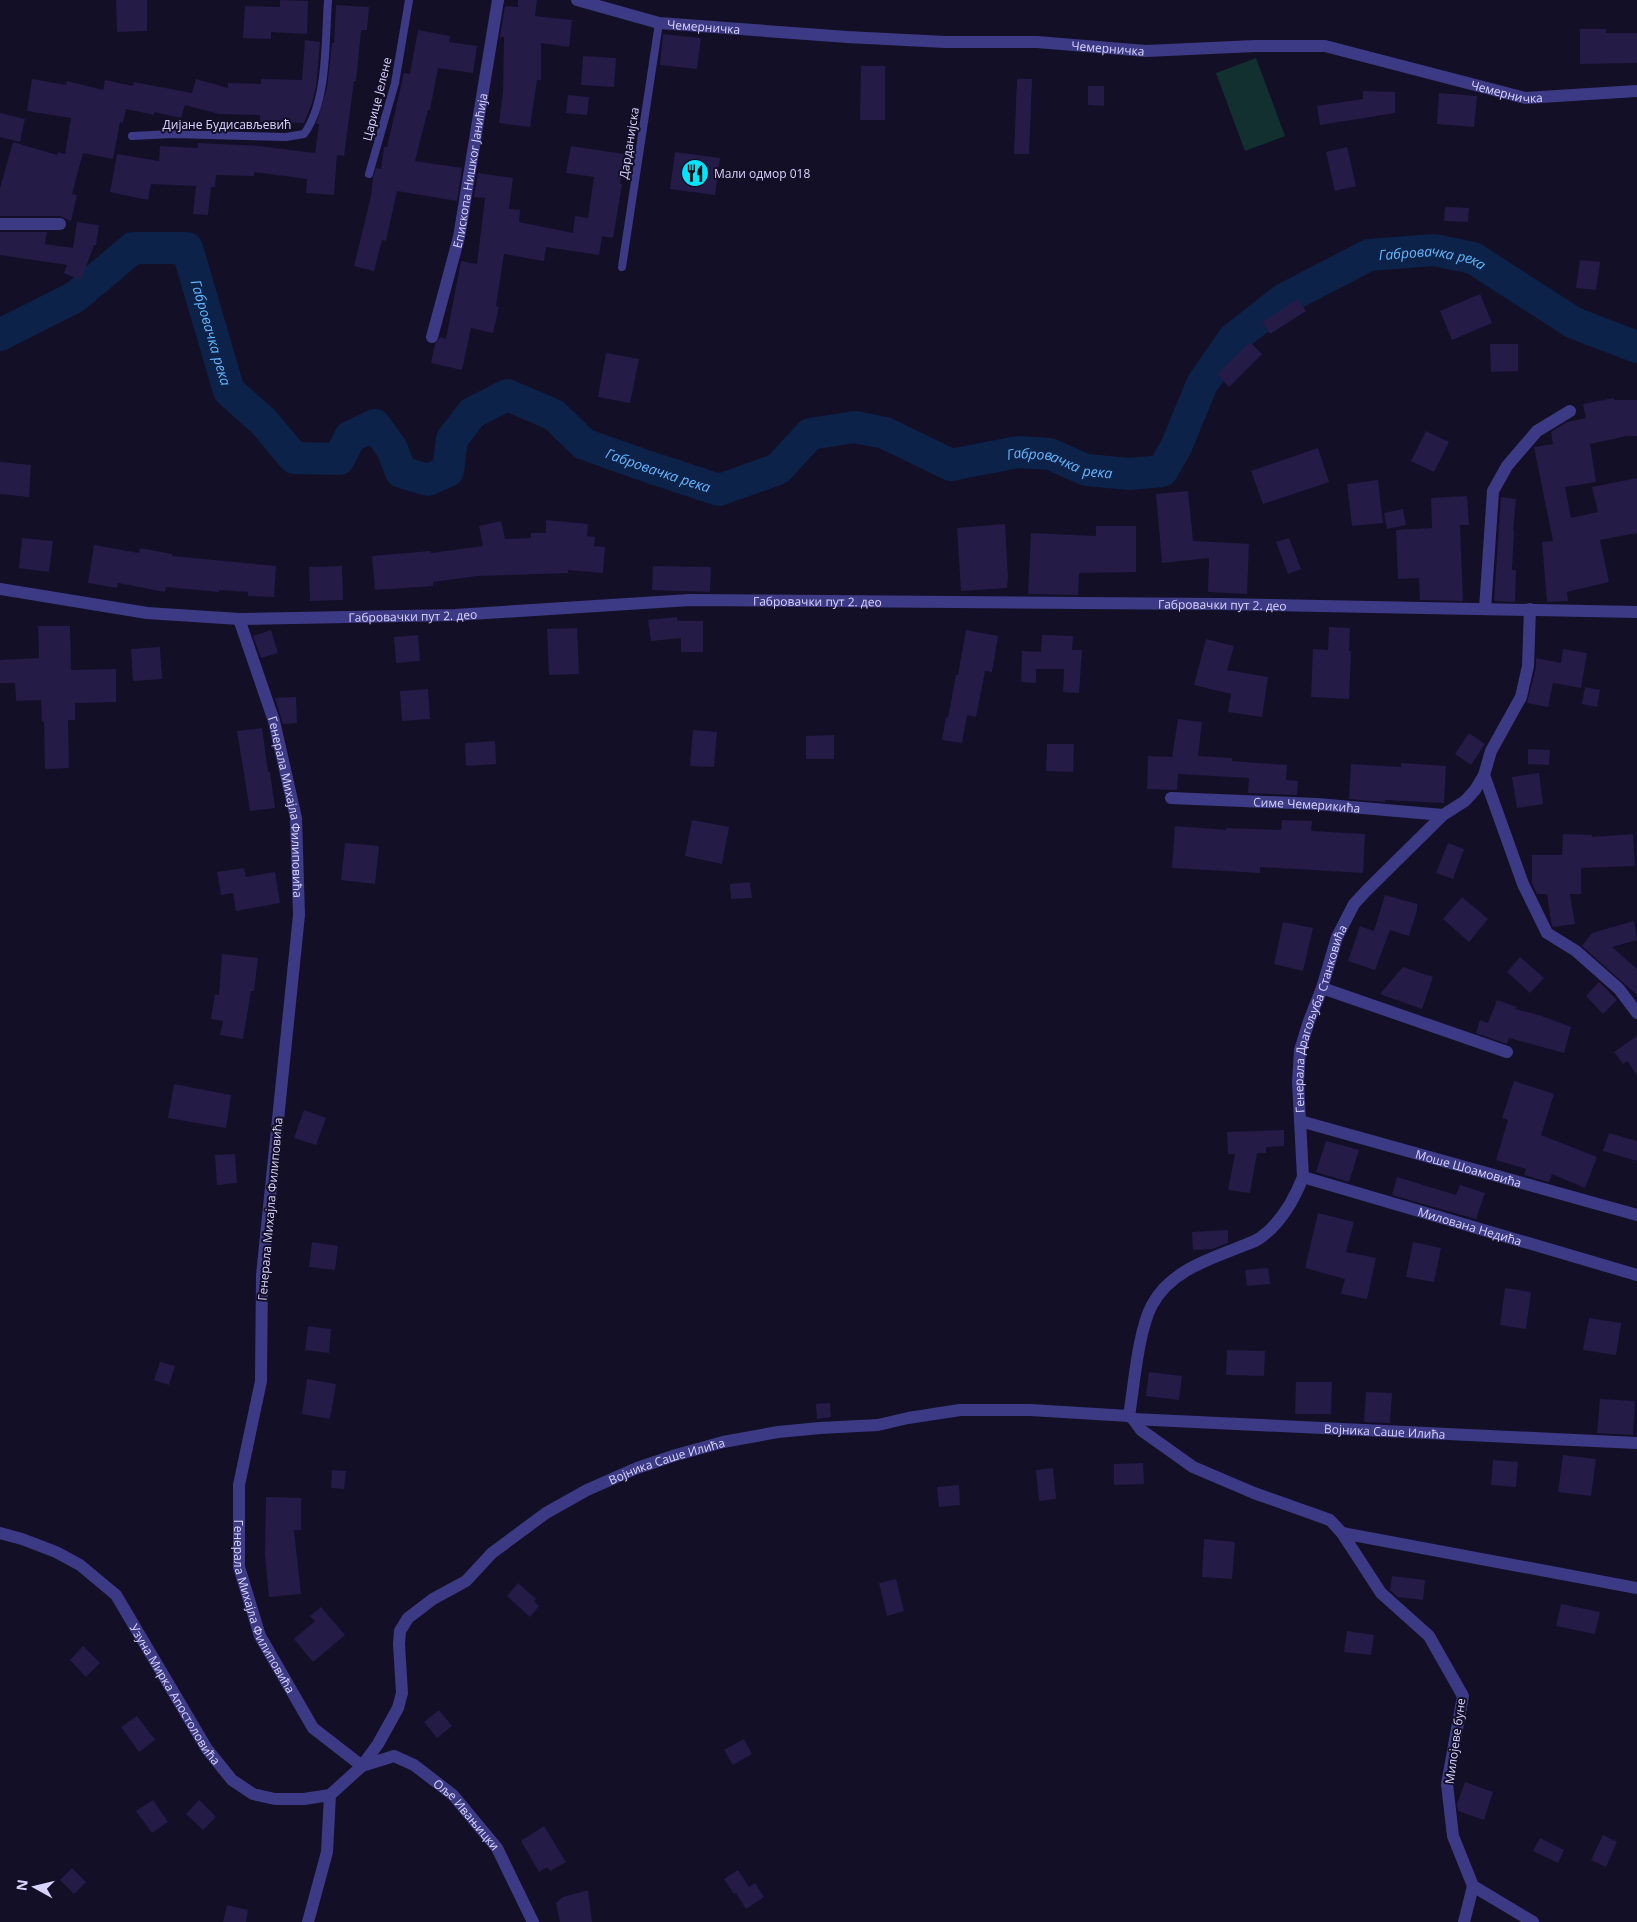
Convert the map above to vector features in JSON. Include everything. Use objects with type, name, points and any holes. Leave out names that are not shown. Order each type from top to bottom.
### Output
[{"type":"street","name":"Епископа Нишког Јанићија","points":[[432,337],[459,237],[498,0]]},
{"type":"street","name":"Чемерничка","points":[[577,0],[659,23],[847,38],[944,42],[1037,42],[1146,51],[1254,46],[1325,46],[1526,98],[1637,91]]},
{"type":"street","points":[[0,224],[60,224]]},
{"type":"street","points":[[1485,609],[1493,491],[1507,466],[1537,431],[1570,411]]},
{"type":"street","name":"Габровачки пут 2. део","points":[[0,589],[147,613],[239,619],[455,615],[690,600],[1208,604],[1637,612]]},
{"type":"street","name":"Генерала Драгољуба Станковића","points":[[1131,1418],[1146,1321],[1152,1305],[1161,1292],[1174,1279],[1192,1266],[1258,1240],[1290,1205],[1303,1177],[1298,1082],[1300,1050],[1322,988],[1337,937],[1354,904],[1443,815],[1465,801],[1475,790],[1484,775],[1491,750],[1521,697],[1528,666],[1530,609]]},
{"type":"street","name":"Генерала Михајла Филиповића","points":[[239,619],[274,721],[296,818],[299,915],[262,1275],[261,1380],[239,1486],[240,1568],[260,1636],[313,1728],[362,1766]]},
{"type":"street","points":[[1484,775],[1523,884],[1547,933],[1576,951],[1619,990],[1637,1013]]},
{"type":"street","name":"Симе Чемерикића","points":[[1171,798],[1317,804],[1443,815]]},
{"type":"street","points":[[1322,988],[1507,1052]]},
{"type":"street","name":"Моше Шоамовића","points":[[1300,1121],[1637,1215]]},
{"type":"street","name":"Милована Недића","points":[[1303,1177],[1637,1274]]},
{"type":"street","name":"Војника Саше Илића","points":[[362,1766],[378,1744],[398,1708],[402,1693],[399,1638],[400,1631],[408,1618],[433,1598],[466,1581],[492,1553],[546,1513],[587,1490],[637,1468],[723,1442],[778,1432],[878,1425],[960,1410],[1030,1410],[1131,1418],[1637,1443]]},
{"type":"street","name":"Милојеве буне","points":[[1131,1418],[1141,1430],[1193,1467],[1254,1493],[1330,1520],[1342,1533],[1381,1594],[1429,1636],[1463,1696],[1447,1784],[1454,1836],[1473,1886]]},
{"type":"street","name":"Узуна Мирка Апостоловића","points":[[0,1533],[56,1552],[80,1565],[116,1596],[207,1749],[232,1780],[252,1794],[275,1799],[304,1799],[330,1795]]},
{"type":"street","name":"Милојеве буне","points":[[1342,1533],[1637,1588]]},
{"type":"street","name":"Оље Ивањицки","points":[[362,1766],[394,1756],[414,1766],[453,1795],[497,1848],[533,1922]]},
{"type":"street","points":[[308,1922],[327,1852],[330,1795],[362,1766]]},
{"type":"street","points":[[1464,1922],[1473,1886],[1533,1922]]},
{"type":"lane","name":"Дијане Будисављевић","points":[[132,136],[172,134],[286,137],[304,134],[312,122],[321,92],[328,0]]},
{"type":"lane","name":"Царице Јелене","points":[[369,174],[395,83],[409,0]]},
{"type":"lane","name":"Дарданијска","points":[[622,267],[659,23]]},
{"type":"green space","points":[[1256,58],[1285,136],[1245,151],[1216,73]]},
{"type":"building","points":[[116,0],[147,0],[147,31],[117,32]]},
{"type":"building","points":[[280,0],[308,1],[307,34],[271,32],[271,39],[243,38],[245,6],[280,7]]},
{"type":"building","points":[[518,0],[537,0],[535,16],[572,20],[569,47],[541,43],[541,80],[537,80],[530,127],[499,123],[503,92],[504,37],[500,37],[505,6],[518,7]]},
{"type":"building","points":[[336,5],[369,7],[367,30],[361,30],[356,81],[354,81],[344,156],[337,155],[334,195],[306,193],[307,179],[254,172],[254,176],[216,175],[215,187],[211,187],[208,215],[193,214],[196,186],[151,184],[148,200],[110,192],[117,154],[159,161],[160,146],[198,148],[198,143],[259,146],[315,153],[319,124],[316,124],[327,88],[332,43],[334,43]]},
{"type":"building","points":[[1580,29],[1606,29],[1606,33],[1637,33],[1637,63],[1580,64]]},
{"type":"building","points":[[418,30],[450,36],[449,42],[477,46],[473,73],[438,68],[430,110],[428,110],[415,161],[462,168],[457,201],[397,191],[386,241],[382,240],[374,271],[354,266],[371,196],[373,177],[376,168],[381,169],[384,147],[387,147],[404,73],[410,74]]},
{"type":"building","points":[[663,34],[701,38],[697,69],[660,65]]},
{"type":"building","points":[[305,40],[320,42],[316,87],[304,123],[260,122],[260,115],[219,114],[185,105],[181,118],[154,112],[154,115],[126,109],[123,123],[120,122],[113,159],[83,153],[72,194],[77,195],[71,221],[60,216],[0,216],[0,188],[13,142],[57,155],[58,152],[65,154],[71,118],[27,111],[32,79],[66,85],[67,81],[103,90],[105,80],[133,86],[134,82],[192,93],[196,79],[228,88],[228,83],[261,84],[261,79],[302,80]]},
{"type":"building","points":[[583,56],[616,58],[614,87],[581,85]]},
{"type":"building","points":[[861,66],[885,66],[885,120],[860,120]]},
{"type":"building","points":[[1017,79],[1032,79],[1029,154],[1014,154]]},
{"type":"building","points":[[1088,86],[1104,86],[1104,106],[1088,105]]},
{"type":"building","points":[[1363,91],[1395,92],[1395,113],[1320,125],[1317,106],[1363,99]]},
{"type":"building","points":[[1439,93],[1477,96],[1474,127],[1437,124]]},
{"type":"building","points":[[568,95],[589,97],[587,115],[566,113]]},
{"type":"building","points":[[0,113],[25,119],[20,142],[0,137]]},
{"type":"building","points":[[571,146],[624,154],[620,184],[622,184],[613,238],[602,236],[599,255],[546,247],[544,261],[504,254],[496,306],[499,307],[493,333],[471,328],[462,370],[431,363],[435,344],[440,337],[446,339],[461,261],[477,264],[485,198],[474,197],[478,173],[513,178],[509,209],[520,210],[519,222],[573,233],[575,216],[588,218],[594,177],[566,173]]},
{"type":"building","points":[[1347,147],[1356,186],[1335,191],[1326,152]]},
{"type":"building","name":"Мали одмор 018","points":[[675,152],[720,158],[715,195],[670,189]]},
{"type":"building","points":[[1445,207],[1469,208],[1468,222],[1444,221]]},
{"type":"building","points":[[77,222],[99,225],[96,245],[94,245],[81,280],[64,273],[67,265],[0,255],[0,232],[47,232],[45,244],[73,248]]},
{"type":"building","points":[[1580,260],[1600,262],[1596,290],[1576,288]]},
{"type":"building","points":[[1480,294],[1492,323],[1452,340],[1440,311]]},
{"type":"building","points":[[1298,299],[1306,311],[1270,334],[1262,322]]},
{"type":"building","points":[[1250,342],[1262,354],[1229,387],[1217,374]]},
{"type":"building","points":[[1490,344],[1518,344],[1518,371],[1491,372]]},
{"type":"building","points":[[606,353],[639,359],[630,403],[598,397]]},
{"type":"building","points":[[1614,398],[1614,400],[1637,400],[1637,436],[1627,436],[1590,444],[1596,482],[1565,487],[1571,518],[1598,512],[1592,487],[1637,478],[1637,533],[1600,540],[1609,582],[1567,592],[1568,601],[1547,602],[1542,542],[1553,541],[1534,447],[1553,444],[1551,432],[1567,422],[1586,418],[1583,404]]},
{"type":"building","points":[[1426,431],[1449,442],[1434,472],[1411,461]]},
{"type":"building","points":[[1318,448],[1329,482],[1263,504],[1251,471]]},
{"type":"building","points":[[0,462],[31,465],[29,497],[0,494]]},
{"type":"building","points":[[1378,480],[1383,523],[1352,526],[1347,484]]},
{"type":"building","points":[[1188,491],[1193,541],[1249,544],[1247,594],[1208,592],[1209,558],[1162,563],[1156,494]]},
{"type":"building","points":[[1467,496],[1469,525],[1460,525],[1463,601],[1420,600],[1419,578],[1398,579],[1396,530],[1432,528],[1431,498]]},
{"type":"building","points":[[1501,497],[1516,499],[1512,570],[1516,570],[1515,602],[1494,601]]},
{"type":"building","points":[[1403,509],[1406,525],[1387,529],[1384,513]]},
{"type":"building","points":[[546,520],[588,524],[587,536],[595,537],[594,546],[605,547],[603,573],[568,570],[568,573],[477,576],[433,582],[433,586],[375,590],[372,556],[430,551],[431,553],[483,546],[479,526],[501,521],[505,539],[531,538],[531,533],[546,533]]},
{"type":"building","points":[[1005,524],[1007,588],[961,591],[957,528]]},
{"type":"building","points":[[1096,526],[1136,526],[1136,572],[1079,573],[1078,595],[1028,594],[1031,533],[1096,536]]},
{"type":"building","points":[[22,538],[53,541],[49,572],[19,568]]},
{"type":"building","points":[[1289,538],[1301,569],[1288,574],[1276,542]]},
{"type":"building","points":[[94,545],[139,553],[140,548],[172,554],[172,556],[276,566],[274,597],[248,596],[248,592],[219,590],[219,592],[166,587],[165,592],[118,583],[117,588],[88,583]]},
{"type":"building","points":[[342,566],[343,600],[310,601],[309,567]]},
{"type":"building","points":[[653,566],[711,567],[710,592],[652,590]]},
{"type":"building","points":[[677,617],[678,621],[703,621],[703,652],[681,652],[681,638],[651,641],[648,620]]},
{"type":"building","points":[[38,626],[70,626],[71,670],[116,669],[116,702],[75,703],[75,720],[68,720],[69,768],[45,769],[44,721],[42,722],[41,700],[16,701],[15,683],[0,683],[0,660],[39,658]]},
{"type":"building","points":[[1329,627],[1350,628],[1349,699],[1311,697],[1313,649],[1328,650]]},
{"type":"building","points":[[577,628],[579,674],[549,675],[547,629]]},
{"type":"building","points":[[271,630],[278,653],[261,658],[253,636]]},
{"type":"building","points":[[966,630],[998,636],[992,672],[985,671],[976,717],[967,715],[962,743],[942,740],[956,675],[958,675]]},
{"type":"building","points":[[418,635],[420,661],[396,663],[394,637]]},
{"type":"building","points":[[1042,635],[1073,636],[1072,650],[1082,650],[1079,693],[1063,692],[1064,669],[1036,669],[1036,683],[1021,682],[1022,651],[1041,652]]},
{"type":"building","points":[[1206,639],[1234,646],[1227,670],[1268,677],[1262,717],[1228,712],[1231,694],[1194,685]]},
{"type":"building","points":[[160,647],[162,679],[133,681],[131,649]]},
{"type":"building","points":[[1563,649],[1587,653],[1581,688],[1553,683],[1548,707],[1527,703],[1536,668],[1536,658],[1561,663]]},
{"type":"building","points":[[1585,687],[1600,690],[1597,707],[1582,704]]},
{"type":"building","points":[[428,689],[430,719],[402,721],[400,691]]},
{"type":"building","points":[[296,697],[297,723],[283,724],[275,698]]},
{"type":"building","points":[[1178,719],[1202,722],[1198,756],[1232,758],[1232,761],[1287,765],[1286,780],[1298,781],[1297,795],[1248,793],[1249,778],[1178,774],[1177,790],[1147,789],[1148,756],[1172,757]]},
{"type":"building","points":[[262,728],[275,808],[250,811],[237,731]]},
{"type":"building","points":[[693,730],[717,732],[714,767],[690,766]]},
{"type":"building","points":[[1469,733],[1485,744],[1471,765],[1455,754]]},
{"type":"building","points":[[834,735],[834,759],[806,759],[806,736]]},
{"type":"building","points":[[495,741],[496,764],[466,766],[465,743]]},
{"type":"building","points":[[1047,744],[1074,744],[1073,772],[1046,771]]},
{"type":"building","points":[[1528,749],[1550,750],[1549,765],[1528,764]]},
{"type":"building","points":[[1401,763],[1446,766],[1444,803],[1349,799],[1351,764],[1401,767]]},
{"type":"building","points":[[1539,773],[1543,804],[1517,808],[1512,777]]},
{"type":"building","points":[[692,820],[729,827],[722,864],[685,856]]},
{"type":"building","points":[[1282,820],[1312,821],[1311,831],[1365,834],[1363,873],[1260,867],[1260,873],[1172,868],[1175,826],[1226,830],[1226,828],[1281,830]]},
{"type":"building","points":[[1563,834],[1592,835],[1592,837],[1633,834],[1635,866],[1581,868],[1581,894],[1570,894],[1575,924],[1553,927],[1547,894],[1537,894],[1532,883],[1532,855],[1562,855]]},
{"type":"building","points":[[345,843],[379,846],[375,884],[341,880]]},
{"type":"building","points":[[1448,843],[1464,849],[1453,879],[1436,873]]},
{"type":"building","points":[[244,868],[246,877],[275,872],[280,903],[236,911],[233,893],[221,895],[217,872]]},
{"type":"building","points":[[750,882],[752,898],[731,899],[730,884]]},
{"type":"building","points":[[1385,895],[1417,904],[1409,936],[1390,930],[1375,970],[1348,961],[1360,926],[1374,931]]},
{"type":"building","points":[[1462,897],[1488,919],[1469,942],[1443,919]]},
{"type":"building","points":[[1634,921],[1637,940],[1612,947],[1637,969],[1637,995],[1582,946],[1592,933]]},
{"type":"building","points":[[1283,922],[1313,928],[1303,971],[1274,964]]},
{"type":"building","points":[[222,954],[258,958],[254,991],[251,991],[243,1039],[220,1035],[223,1021],[211,1019],[215,994],[219,995]]},
{"type":"building","points":[[1520,957],[1544,978],[1530,993],[1507,972]]},
{"type":"building","points":[[1403,967],[1433,977],[1422,1009],[1380,994]]},
{"type":"building","points":[[1599,982],[1617,1000],[1603,1014],[1586,996]]},
{"type":"building","points":[[1497,1000],[1517,1007],[1515,1009],[1539,1015],[1571,1027],[1564,1053],[1509,1038],[1507,1044],[1476,1033],[1480,1020],[1488,1023]]},
{"type":"building","points":[[1637,1036],[1637,1075],[1627,1061],[1623,1064],[1614,1052]]},
{"type":"building","points":[[1514,1081],[1554,1094],[1541,1135],[1597,1157],[1585,1188],[1552,1174],[1549,1182],[1524,1175],[1526,1169],[1496,1160],[1508,1120],[1502,1118]]},
{"type":"building","points":[[174,1084],[231,1095],[226,1128],[168,1118]]},
{"type":"building","points":[[304,1110],[326,1118],[316,1145],[294,1138]]},
{"type":"building","points":[[1284,1130],[1284,1146],[1266,1147],[1266,1153],[1257,1153],[1250,1193],[1228,1190],[1235,1154],[1228,1154],[1227,1132]]},
{"type":"building","points":[[1609,1133],[1637,1141],[1637,1161],[1603,1151]]},
{"type":"building","points":[[1326,1141],[1359,1150],[1349,1182],[1316,1172]]},
{"type":"building","points":[[235,1154],[237,1183],[217,1185],[215,1155]]},
{"type":"building","points":[[1397,1177],[1456,1195],[1460,1185],[1485,1193],[1476,1219],[1392,1195]]},
{"type":"building","points":[[1318,1213],[1354,1222],[1346,1252],[1376,1258],[1367,1299],[1341,1294],[1345,1279],[1305,1268]]},
{"type":"building","points":[[1228,1230],[1228,1243],[1212,1249],[1193,1250],[1192,1232]]},
{"type":"building","points":[[312,1242],[338,1246],[335,1270],[309,1267]]},
{"type":"building","points":[[1413,1242],[1441,1248],[1434,1282],[1406,1277]]},
{"type":"building","points":[[1268,1268],[1270,1284],[1247,1286],[1245,1270]]},
{"type":"building","points":[[1505,1288],[1531,1292],[1526,1329],[1500,1325]]},
{"type":"building","points":[[1589,1318],[1621,1323],[1616,1355],[1583,1350]]},
{"type":"building","points":[[308,1326],[331,1329],[329,1353],[305,1350]]},
{"type":"building","points":[[1227,1350],[1265,1351],[1264,1376],[1226,1375]]},
{"type":"building","points":[[160,1362],[175,1366],[169,1385],[154,1380]]},
{"type":"building","points":[[1149,1372],[1182,1376],[1179,1400],[1146,1396]]},
{"type":"building","points":[[307,1379],[336,1384],[330,1419],[302,1414]]},
{"type":"building","points":[[1296,1382],[1332,1382],[1331,1414],[1295,1414]]},
{"type":"building","points":[[1366,1392],[1392,1393],[1390,1423],[1364,1422]]},
{"type":"building","points":[[1600,1399],[1635,1401],[1633,1435],[1597,1433]]},
{"type":"building","points":[[830,1403],[831,1417],[817,1419],[816,1404]]},
{"type":"building","points":[[1563,1455],[1596,1459],[1591,1496],[1558,1492]]},
{"type":"building","points":[[1493,1460],[1518,1462],[1516,1487],[1491,1485]]},
{"type":"building","points":[[1143,1463],[1144,1484],[1114,1485],[1114,1464]]},
{"type":"building","points":[[1053,1468],[1056,1499],[1039,1501],[1036,1470]]},
{"type":"building","points":[[332,1470],[346,1471],[344,1489],[331,1488]]},
{"type":"building","points":[[959,1485],[960,1505],[939,1507],[937,1487]]},
{"type":"building","points":[[266,1497],[301,1498],[301,1530],[294,1530],[301,1594],[269,1597],[265,1555]]},
{"type":"building","points":[[1204,1539],[1235,1542],[1232,1579],[1202,1577]]},
{"type":"building","points":[[1392,1576],[1425,1580],[1423,1600],[1398,1597],[1390,1590]]},
{"type":"building","points":[[896,1579],[904,1611],[887,1616],[879,1583]]},
{"type":"building","points":[[518,1583],[536,1599],[534,1601],[539,1606],[530,1617],[507,1596]]},
{"type":"building","points":[[1561,1604],[1600,1612],[1595,1634],[1556,1626]]},
{"type":"building","points":[[321,1607],[345,1635],[313,1662],[294,1639],[315,1621],[310,1616]]},
{"type":"building","points":[[1347,1631],[1374,1635],[1371,1655],[1344,1652]]},
{"type":"building","points":[[83,1646],[100,1663],[86,1677],[70,1660]]},
{"type":"building","points":[[439,1710],[452,1726],[437,1738],[424,1722]]},
{"type":"building","points":[[137,1716],[155,1740],[139,1752],[121,1727]]},
{"type":"building","points":[[744,1739],[752,1754],[733,1765],[724,1750]]},
{"type":"building","points":[[1465,1782],[1493,1792],[1484,1820],[1458,1811],[1457,1804]]},
{"type":"building","points":[[153,1800],[168,1822],[152,1833],[136,1811]]},
{"type":"building","points":[[199,1800],[216,1817],[203,1830],[186,1814]]},
{"type":"building","points":[[544,1826],[566,1862],[550,1871],[547,1867],[539,1872],[521,1841]]},
{"type":"building","points":[[1603,1835],[1617,1842],[1606,1867],[1591,1860]]},
{"type":"building","points":[[1540,1838],[1564,1850],[1558,1863],[1533,1851]]},
{"type":"building","points":[[72,1868],[86,1882],[74,1894],[60,1880]]},
{"type":"building","points":[[738,1870],[749,1887],[755,1883],[764,1897],[746,1909],[724,1879]]},
{"type":"building","points":[[588,1890],[592,1922],[560,1922],[556,1903],[563,1897]]},
{"type":"building","points":[[227,1905],[248,1910],[246,1922],[223,1922]]},
{"type":"waterway","name":"Габровачка река","points":[[0,335],[75,297],[133,248],[187,248],[229,391],[264,422],[294,458],[339,459],[350,437],[375,425],[392,449],[401,472],[428,480],[448,471],[452,439],[472,413],[507,395],[554,415],[584,444],[719,490],[778,469],[810,434],[855,427],[885,433],[951,465],[1018,452],[1050,454],[1086,470],[1130,474],[1162,471],[1176,447],[1202,384],[1233,339],[1284,299],[1369,255],[1434,250],[1473,258],[1574,323],[1637,347]]},
{"type":"place","name":"Мали одмор 018","points":[[695,173]]}]
